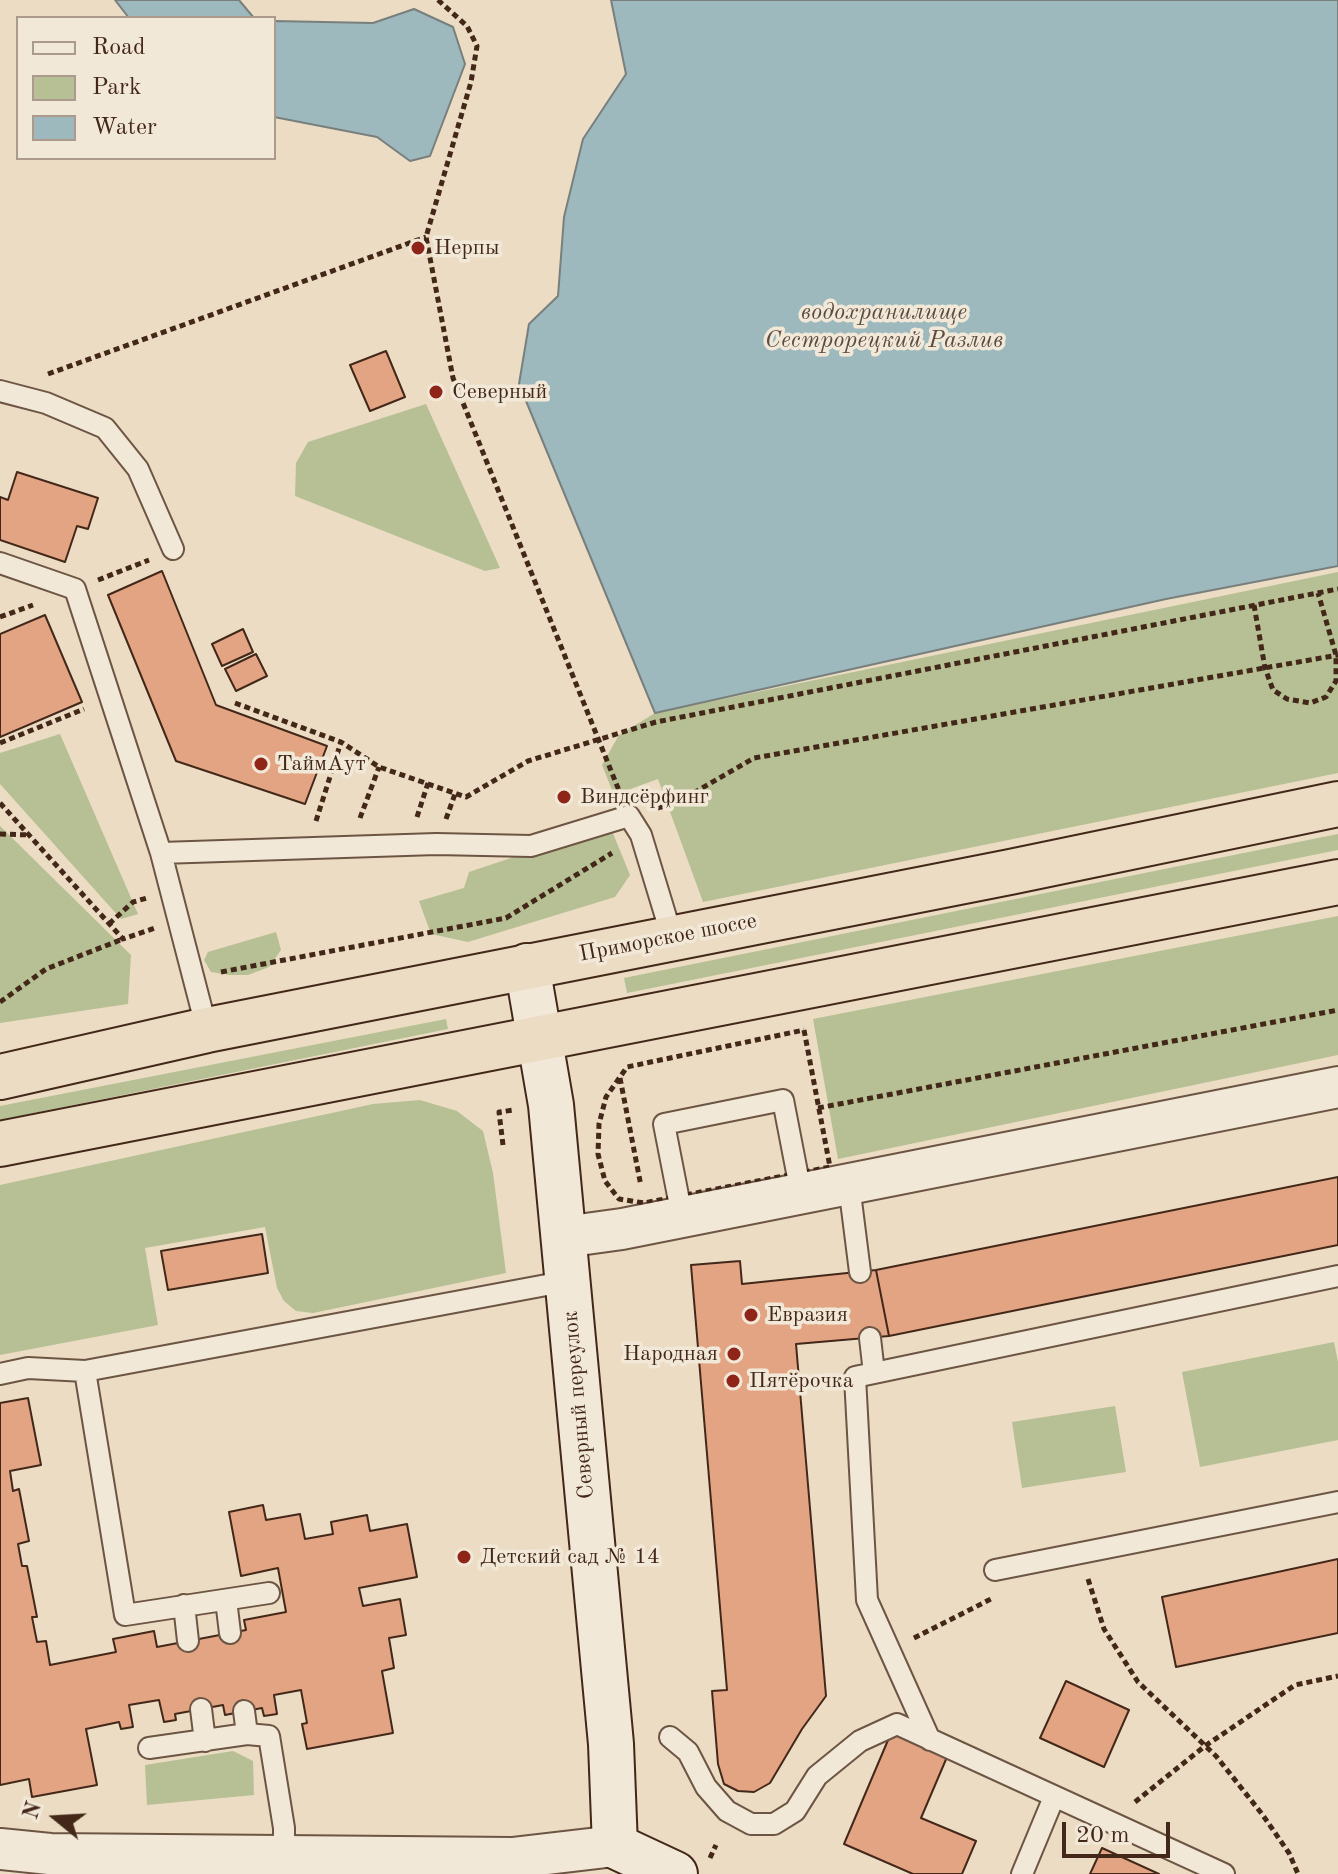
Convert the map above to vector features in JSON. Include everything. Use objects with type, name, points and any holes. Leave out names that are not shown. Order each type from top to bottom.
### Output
[{"type":"highway","name":"Приморское шоссе","points":[[0,1077],[207,1030],[1338,804]]},
{"type":"highway","points":[[0,1144],[1338,882]]},
{"type":"main road","name":"Северный переулок","points":[[527,966],[551,1105],[611,1744],[615,1846]]},
{"type":"main road","points":[[615,1846],[675,1874]]},
{"type":"street","points":[[564,1237],[849,1185],[1338,1087]]},
{"type":"street","points":[[0,1849],[50,1854],[284,1856],[512,1866],[615,1846]]},
{"type":"lane","points":[[1,391],[46,403],[105,428],[138,469],[173,549]]},
{"type":"lane","points":[[0,563],[75,589],[161,853],[207,1030]]},
{"type":"lane","points":[[161,853],[436,844],[531,846],[629,816],[641,835],[672,937]]},
{"type":"lane","points":[[682,1216],[664,1124],[783,1100],[801,1193]]},
{"type":"lane","points":[[849,1185],[860,1272]]},
{"type":"lane","points":[[930,1740],[867,1600],[855,1377],[1338,1276]]},
{"type":"lane","points":[[0,1374],[28,1368],[85,1371],[568,1281]]},
{"type":"lane","points":[[870,1338],[874,1373]]},
{"type":"lane","points":[[85,1371],[125,1615],[269,1593]]},
{"type":"lane","points":[[995,1570],[1338,1502]]},
{"type":"lane","points":[[226,1600],[230,1633]]},
{"type":"lane","points":[[184,1605],[188,1641]]},
{"type":"lane","points":[[201,1709],[205,1741]]},
{"type":"lane","points":[[244,1711],[247,1734]]},
{"type":"lane","points":[[670,1737],[688,1752],[706,1787],[727,1811],[751,1824],[774,1824],[795,1811],[817,1776],[860,1741],[897,1724],[1224,1874]]},
{"type":"lane","points":[[149,1748],[247,1734],[269,1736],[284,1828],[284,1856]]},
{"type":"lane","points":[[1022,1874],[1054,1797]]},
{"type":"path","points":[[438,0],[467,26],[477,46],[471,82],[426,237],[453,378],[629,816],[676,803],[754,758],[1337,655]]},
{"type":"path","points":[[1,391],[426,237]]},
{"type":"path","points":[[235,703],[341,742],[379,767],[466,797],[528,761],[656,722],[1338,589]]},
{"type":"path","points":[[1254,605],[1265,668],[1273,690],[1287,699],[1310,703],[1326,697],[1336,681],[1337,655],[1318,593]]},
{"type":"path","points":[[0,743],[111,698]]},
{"type":"path","points":[[306,849],[341,742]]},
{"type":"path","points":[[349,847],[379,767]]},
{"type":"path","points":[[0,803],[123,939]]},
{"type":"path","points":[[0,834],[30,835]]},
{"type":"path","points":[[193,978],[506,918],[641,835]]},
{"type":"path","points":[[109,924],[133,902],[171,890]]},
{"type":"path","points":[[0,1002],[46,969],[179,921]]},
{"type":"path","points":[[818,1108],[1338,1010]]},
{"type":"path","points":[[620,1078],[644,1203]]},
{"type":"path","points":[[499,1112],[503,1145]]},
{"type":"path","points":[[1080,1555],[1104,1629],[1138,1682],[1205,1746],[1262,1814],[1289,1853],[1298,1874]]},
{"type":"path","points":[[888,1651],[998,1595]]},
{"type":"path","points":[[1109,1823],[1205,1746],[1295,1685],[1338,1676]]},
{"type":"green space","points":[[426,404],[500,568],[485,571],[295,496],[296,463],[308,442]]},
{"type":"green space","points":[[1338,572],[1338,773],[703,902],[658,779],[614,795],[602,765],[619,735],[655,713]]},
{"type":"green space","points":[[60,734],[138,914],[121,919],[0,784],[0,753]]},
{"type":"green space","points":[[0,826],[131,955],[128,1004],[0,1023]]},
{"type":"green space","points":[[612,831],[630,875],[615,897],[468,942],[431,934],[419,901],[464,888],[469,872]]},
{"type":"green space","points":[[1338,834],[1338,850],[627,993],[624,978]]},
{"type":"green space","points":[[1338,916],[1338,1055],[838,1159],[813,1019]]},
{"type":"green space","points":[[276,932],[281,950],[269,967],[248,975],[229,975],[211,972],[204,960],[208,952]]},
{"type":"green space","points":[[446,1019],[448,1029],[0,1120],[0,1106]]},
{"type":"green space","points":[[420,1100],[457,1111],[483,1131],[493,1173],[506,1273],[313,1313],[296,1311],[284,1301],[277,1288],[265,1227],[145,1248],[158,1325],[0,1355],[0,1185],[373,1104]]},
{"type":"green space","points":[[1334,1342],[1338,1362],[1338,1440],[1200,1467],[1182,1372]]},
{"type":"green space","points":[[1115,1406],[1126,1472],[1022,1488],[1012,1422]]},
{"type":"green space","points":[[233,1751],[253,1761],[254,1795],[147,1805],[145,1765]]},
{"type":"water","points":[[115,0],[239,0],[252,16],[127,16]]},
{"type":"water","name":"водохранилище Сестрорецкий Разлив","points":[[611,0],[1338,0],[1338,566],[1166,599],[655,713],[519,384],[529,324],[558,296],[564,217],[583,139],[626,74]]},
{"type":"water","points":[[414,9],[453,27],[465,64],[430,156],[410,161],[377,137],[276,117],[276,21],[373,23]]},
{"type":"building","points":[[386,351],[405,397],[370,411],[350,365]]},
{"type":"building","points":[[17,472],[98,498],[88,529],[77,526],[65,562],[0,540],[0,497],[8,500]]},
{"type":"building","points":[[162,571],[216,705],[327,746],[305,804],[176,761],[108,595]]},
{"type":"building","points":[[45,615],[82,702],[0,737],[0,634]]},
{"type":"building","points":[[243,629],[253,652],[222,666],[212,644]]},
{"type":"building","points":[[256,654],[267,676],[236,691],[225,669]]},
{"type":"building","points":[[1338,1177],[1338,1245],[889,1336],[876,1270]]},
{"type":"building","points":[[262,1234],[268,1273],[168,1290],[161,1251]]},
{"type":"building","points":[[740,1261],[742,1284],[876,1270],[889,1336],[796,1344],[826,1696],[770,1783],[754,1792],[738,1791],[724,1784],[718,1764],[712,1691],[727,1690],[691,1265]]},
{"type":"building","points":[[28,1398],[41,1465],[10,1471],[13,1491],[19,1489],[29,1541],[18,1544],[22,1566],[27,1566],[37,1617],[32,1617],[37,1642],[46,1641],[50,1665],[116,1652],[113,1639],[154,1631],[157,1647],[246,1630],[244,1620],[286,1612],[278,1568],[241,1576],[229,1512],[263,1505],[266,1520],[300,1514],[305,1539],[333,1534],[331,1522],[367,1515],[370,1531],[407,1524],[417,1577],[359,1588],[363,1606],[400,1599],[406,1635],[389,1638],[394,1668],[382,1671],[393,1733],[307,1749],[302,1724],[307,1723],[301,1690],[274,1695],[277,1714],[264,1716],[262,1708],[225,1715],[223,1705],[175,1714],[176,1720],[164,1722],[159,1700],[129,1705],[133,1727],[121,1729],[119,1722],[86,1729],[97,1785],[32,1797],[29,1779],[0,1785],[0,1403]]},
{"type":"building","points":[[1338,1559],[1338,1633],[1176,1667],[1162,1597]]},
{"type":"building","points":[[1066,1681],[1129,1710],[1104,1767],[1040,1738]]},
{"type":"building","points":[[891,1733],[947,1757],[921,1818],[976,1841],[962,1874],[913,1874],[844,1844]]},
{"type":"building","points":[[1102,1848],[1159,1874],[1090,1874]]},
{"type":"place","name":"Нерпы","points":[[418,248]]},
{"type":"place","name":"Северный","points":[[436,392]]},
{"type":"place","name":"ТаймАут","points":[[261,764]]},
{"type":"place","name":"Виндсёрфинг","points":[[564,797]]},
{"type":"place","name":"Евразия","points":[[751,1315]]},
{"type":"place","name":"Народная","points":[[734,1354]]},
{"type":"place","name":"Пятёрочка","points":[[733,1381]]},
{"type":"place","name":"Детский сад № 14","points":[[464,1557]]}]
